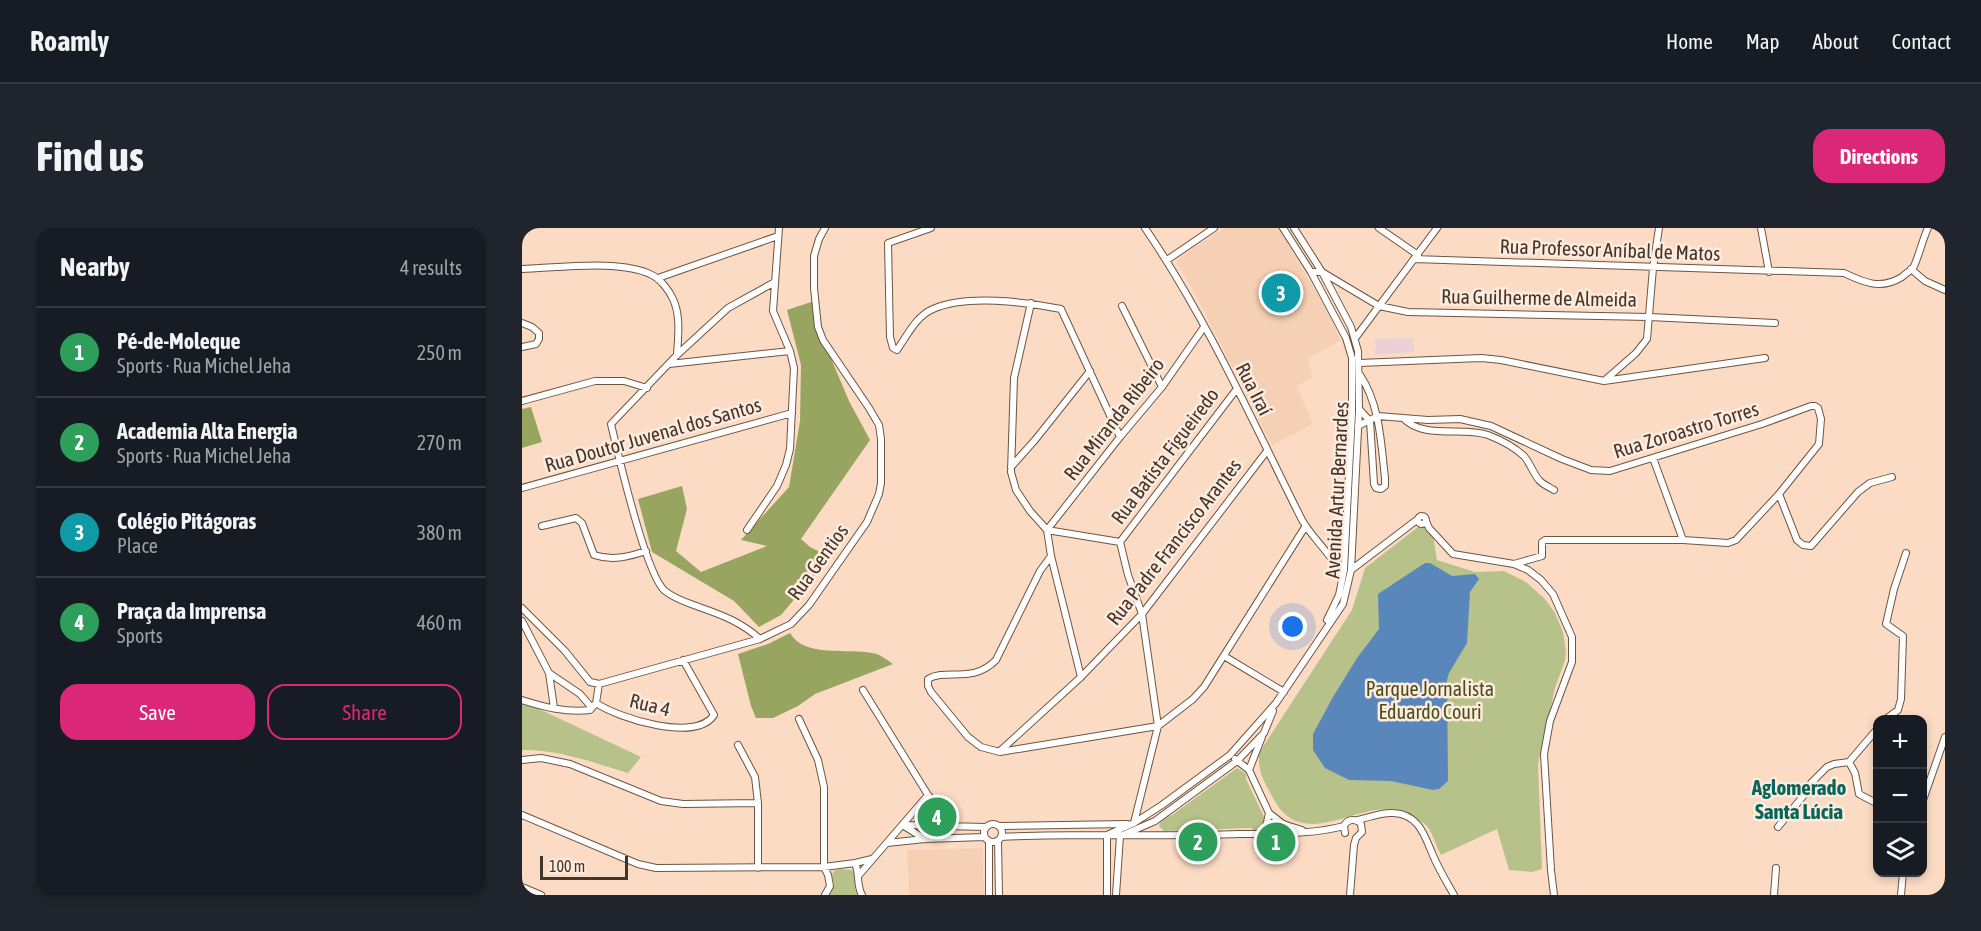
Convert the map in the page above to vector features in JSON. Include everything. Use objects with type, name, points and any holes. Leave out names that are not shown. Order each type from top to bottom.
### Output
[{"type":"street","points":[[747,530],[777,486],[790,449],[794,368],[790,351],[772,311],[779,228]]},
{"type":"street","name":"Rua Gentios","points":[[599,684],[760,639],[791,624],[809,605],[867,522],[879,494],[881,483],[882,448],[879,425],[861,394],[823,340],[818,327],[814,256],[825,228]]},
{"type":"street","points":[[931,228],[888,243],[892,348],[897,350],[917,321],[932,309],[961,301],[1030,303],[1061,309],[1120,437]]},
{"type":"street","name":"Rua Iraí","points":[[1145,228],[1183,285],[1305,527],[1335,564],[1345,584]]},
{"type":"street","points":[[1167,260],[1214,228]]},
{"type":"street","name":"Avenida Artur Bernardes","points":[[1283,228],[1311,272],[1350,349],[1353,368],[1345,558],[1347,570]]},
{"type":"street","points":[[1294,228],[1322,272],[1356,337],[1437,228]]},
{"type":"street","points":[[1379,228],[1416,257]]},
{"type":"street","points":[[1604,381],[1644,345],[1647,339],[1659,228]]},
{"type":"street","points":[[1761,228],[1769,272]]},
{"type":"street","points":[[1928,228],[1911,269],[1925,281],[1945,290]]},
{"type":"street","points":[[658,278],[778,236]]},
{"type":"street","name":"Rua Professor Aníbal de Matos","points":[[1416,257],[1653,268],[1844,273],[1873,285],[1894,282],[1911,269]]},
{"type":"street","points":[[522,269],[629,267],[650,273],[658,278],[673,297],[678,327],[677,355]]},
{"type":"street","points":[[1311,272],[1322,272]]},
{"type":"street","name":"Rua Guilherme de Almeida","points":[[1322,272],[1379,306],[1408,312],[1649,317],[1775,323]]},
{"type":"street","points":[[760,639],[745,625],[679,600],[664,591],[646,551],[611,424],[677,355],[728,308],[775,282]]},
{"type":"street","points":[[1030,303],[1014,378],[1011,467],[1016,490],[1047,530],[1051,556],[1081,677]]},
{"type":"street","points":[[1122,306],[1162,387]]},
{"type":"street","points":[[522,323],[539,333],[536,344],[522,347]]},
{"type":"street","name":"Rua Miranda Ribeiro","points":[[1047,530],[1162,387],[1204,327]]},
{"type":"street","name":"Avenida Artur Bernardes","points":[[1107,835],[1162,805],[1230,755],[1276,704],[1343,604],[1347,570],[1352,553],[1359,410],[1359,363],[1356,337]]},
{"type":"street","points":[[669,364],[790,351]]},
{"type":"street","points":[[1359,363],[1481,358],[1604,381],[1765,358]]},
{"type":"street","points":[[1011,467],[1090,371]]},
{"type":"street","points":[[1352,395],[1359,410],[1370,421],[1374,481],[1376,488],[1381,489],[1385,478],[1378,416],[1359,375]]},
{"type":"street","points":[[522,401],[595,381],[624,381],[647,388]]},
{"type":"street","name":"Rua Batista Figueiredo","points":[[1120,542],[1236,390]]},
{"type":"street","name":"Rua Zoroastro Torres","points":[[1378,416],[1461,419],[1491,426],[1591,470],[1610,471],[1815,406],[1818,408],[1821,419],[1819,444],[1779,494]]},
{"type":"street","points":[[1359,410],[1375,407]]},
{"type":"street","name":"Rua Doutor Juvenal dos Santos","points":[[522,488],[792,413]]},
{"type":"street","points":[[1358,426],[1378,416]]},
{"type":"street","points":[[1403,418],[1408,423],[1431,431],[1468,432],[1486,435],[1505,443],[1525,458],[1540,481],[1554,490]]},
{"type":"street","name":"Rua Padre Francisco Arantes","points":[[1000,752],[1081,677],[1142,614],[1267,451]]},
{"type":"street","points":[[1653,458],[1683,540]]},
{"type":"street","points":[[1510,563],[1542,556],[1542,542],[1545,540],[1732,542],[1779,494],[1797,540],[1803,545],[1811,546],[1858,492],[1870,483],[1892,477]]},
{"type":"street","points":[[542,526],[576,518],[582,523],[594,555],[602,557],[628,557],[646,551]]},
{"type":"street","points":[[1335,564],[1347,570],[1408,528],[1422,522],[1453,554],[1510,563],[1528,570],[1549,588],[1572,637],[1572,662],[1550,721],[1544,754],[1552,895]]},
{"type":"street","points":[[1051,556],[1040,571],[996,660],[990,667],[963,676],[935,676],[928,679],[928,686],[932,692],[968,737],[981,747],[1000,752],[1158,726],[1193,699],[1204,687],[1305,527]]},
{"type":"street","points":[[904,825],[986,826],[992,824],[1000,826],[1131,823],[1158,726],[1142,614],[1128,575],[1120,542],[1047,530]]},
{"type":"street","points":[[1352,553],[1368,556]]},
{"type":"street","points":[[1892,715],[1898,710],[1902,693],[1903,636],[1886,624],[1906,553]]},
{"type":"street","points":[[1335,564],[1345,558]]},
{"type":"street","points":[[522,608],[565,651],[590,682],[599,684],[594,705],[590,710],[544,707],[522,700]]},
{"type":"street","points":[[522,621],[549,674],[555,708]]},
{"type":"street","points":[[1224,656],[1284,692]]},
{"type":"street","name":"Rua 4","points":[[594,705],[642,723],[674,728],[711,720],[714,715],[683,660]]},
{"type":"street","points":[[549,674],[594,705]]},
{"type":"street","points":[[863,690],[928,795],[956,826]]},
{"type":"street","name":"Avenida Artur Bernardes","points":[[1120,836],[1155,821],[1237,761],[1264,732],[1276,704]]},
{"type":"street","points":[[799,719],[818,760],[824,787],[824,867],[830,886],[825,895]]},
{"type":"street","points":[[1249,770],[1264,732]]},
{"type":"street","points":[[1778,827],[1811,783],[1827,767],[1849,762],[1873,734]]},
{"type":"street","points":[[1927,791],[1945,738]]},
{"type":"street","points":[[738,745],[755,777],[758,803],[758,868]]},
{"type":"street","points":[[1230,755],[1249,770],[1269,813],[1282,824],[1312,832]]},
{"type":"street","points":[[522,760],[541,758],[570,764],[662,801],[683,804],[758,803]]},
{"type":"street","points":[[1849,762],[1855,773],[1859,794],[1873,801]]},
{"type":"street","points":[[859,875],[928,795]]},
{"type":"street","points":[[1162,805],[1155,821],[1156,831],[1163,837]]},
{"type":"street","points":[[1345,830],[1351,820],[1359,822],[1389,812],[1410,817],[1424,832],[1432,854],[1454,895]]},
{"type":"street","points":[[1260,834],[1266,827],[1269,813]]},
{"type":"street","points":[[522,815],[638,864],[667,868],[824,867],[855,864],[872,859]]},
{"type":"street","points":[[1354,838],[1362,832],[1359,822]]},
{"type":"street","points":[[904,825],[925,838]]},
{"type":"street","points":[[986,826],[984,831],[987,839],[989,895]]},
{"type":"street","points":[[999,895],[1002,831],[1000,826]]},
{"type":"street","points":[[886,843],[925,838],[1000,839],[1107,835],[1163,837],[1345,830],[1354,838],[1350,895]]},
{"type":"street","points":[[1107,835],[1107,895]]},
{"type":"street","points":[[1116,895],[1120,836]]},
{"type":"street","points":[[855,864],[859,875],[859,890],[862,895]]},
{"type":"street","points":[[828,875],[834,866]]},
{"type":"street","points":[[1774,895],[1776,868]]},
{"type":"street","points":[[1901,895],[1903,877]]},
{"type":"street","points":[[522,888],[541,895]]},
{"type":"shaded area","points":[[1224,228],[1278,228],[1323,303],[1341,340],[1308,359],[1312,377],[1297,386],[1313,424],[1272,445],[1177,261]]},
{"type":"shaded area","points":[[1413,338],[1414,352],[1374,355],[1376,347],[1374,339]]},
{"type":"shaded area","points":[[983,848],[984,895],[909,895],[907,850]]},
{"type":"green space","points":[[814,301],[819,330],[849,401],[870,440],[801,539],[810,547],[830,557],[781,615],[759,627],[734,601],[652,552],[638,499],[682,486],[687,509],[676,551],[701,572],[767,546],[741,540],[789,487],[800,421],[801,365],[787,310]]},
{"type":"green space","points":[[531,407],[542,442],[522,448],[522,409]]},
{"type":"green space","name":"Parque Jornalista Eduardo Couri","points":[[1422,524],[1433,536],[1437,560],[1475,572],[1504,571],[1526,582],[1545,599],[1555,613],[1563,632],[1565,660],[1555,688],[1538,764],[1542,869],[1532,872],[1509,870],[1497,829],[1441,855],[1427,826],[1398,810],[1379,810],[1320,823],[1302,823],[1286,815],[1272,796],[1262,776],[1259,753],[1352,610],[1365,568]]},
{"type":"green space","points":[[790,633],[805,646],[875,654],[893,664],[815,694],[798,706],[773,718],[756,718],[738,654],[768,644]]},
{"type":"green space","points":[[522,701],[641,757],[628,773],[562,754],[522,750]]},
{"type":"green space","points":[[1237,768],[1246,774],[1246,779],[1264,817],[1264,824],[1259,829],[1255,831],[1251,828],[1164,831],[1159,826],[1162,819],[1172,815]]},
{"type":"green space","points":[[835,870],[852,870],[856,874],[857,895],[830,895],[834,884],[832,874]]},
{"type":"water","points":[[1425,563],[1430,563],[1452,576],[1475,574],[1479,579],[1470,592],[1467,643],[1447,680],[1448,781],[1439,789],[1433,790],[1391,781],[1349,780],[1325,768],[1313,750],[1313,734],[1357,658],[1379,629],[1378,594]]},
{"type":"place","name":"Colégio Pitágoras","points":[[1281,293]]},
{"type":"place","name":"Praça da Imprensa","points":[[937,817]]},
{"type":"place","name":"Academia Alta Energia","points":[[1198,842]]},
{"type":"place","name":"Pé-de-Moleque","points":[[1276,842]]},
{"type":"district","name":"Aglomerado Santa Lúcia","points":[[1799,800]]}]
